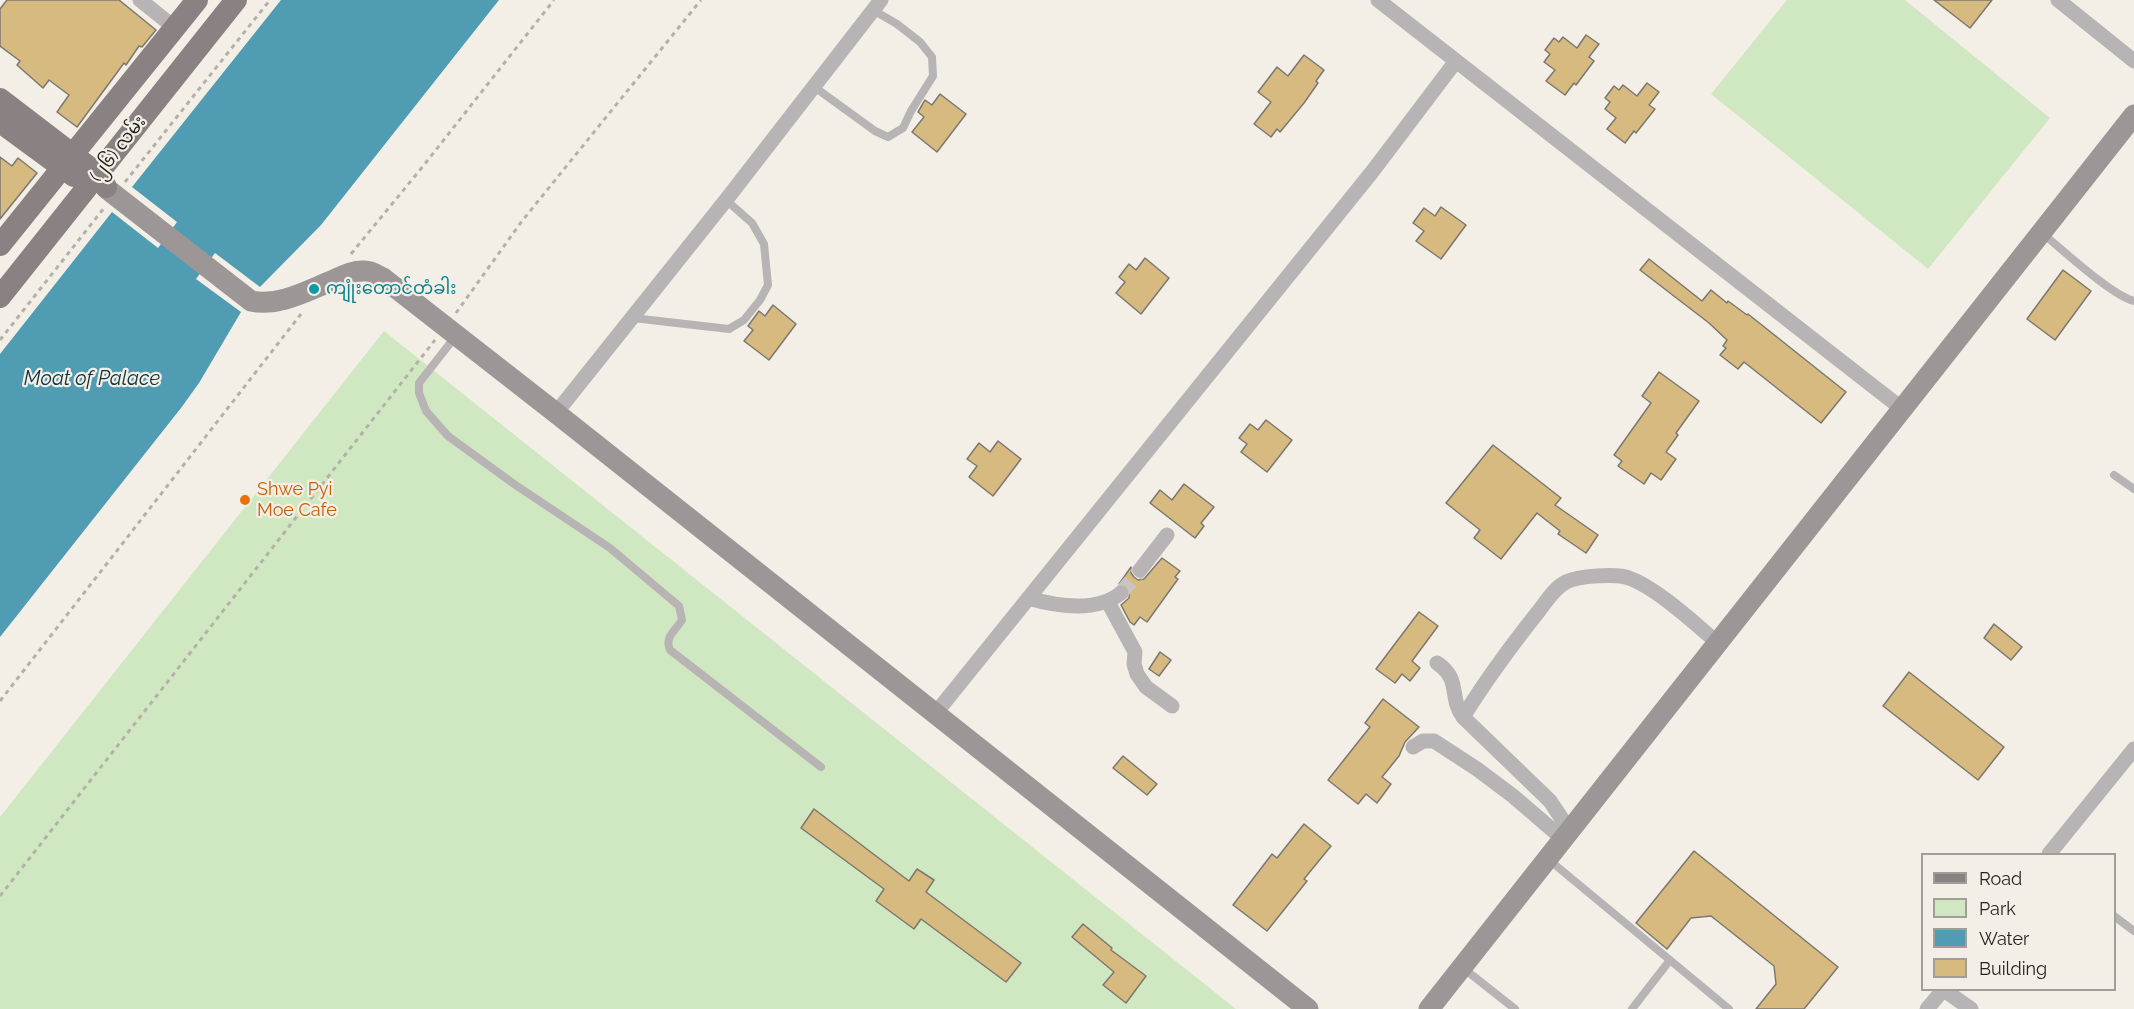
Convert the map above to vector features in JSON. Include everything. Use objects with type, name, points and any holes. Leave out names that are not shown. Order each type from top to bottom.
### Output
[{"type":"main road","name":"(၂၆) လမ်း","points":[[0,245],[197,0]]},
{"type":"main road","name":"(၂၆) လမ်း","points":[[0,297],[106,189],[236,0]]},
{"type":"main road","points":[[0,99],[67,161]]},
{"type":"main road","points":[[0,122],[67,161],[106,189]]},
{"type":"street","points":[[140,0],[175,28]]},
{"type":"street","points":[[1378,0],[1901,408]]},
{"type":"street","points":[[2058,0],[2134,61]]},
{"type":"street","points":[[556,413],[726,200],[877,5]]},
{"type":"street","points":[[935,714],[1372,172],[1456,61]]},
{"type":"street","points":[[1429,1009],[1901,408],[2134,116]]},
{"type":"street","points":[[106,189],[251,300],[268,302],[295,296],[340,276],[355,272],[366,271],[383,278],[1308,1009]]},
{"type":"street","points":[[1140,570],[1167,535]]},
{"type":"street","points":[[1463,717],[1480,688],[1528,624],[1554,591],[1566,582],[1609,575],[1628,577],[1672,605],[1718,643]]},
{"type":"street","points":[[1028,598],[1068,606],[1114,598],[1135,652],[1134,663],[1137,674],[1146,687],[1172,706]]},
{"type":"street","points":[[1437,663],[1449,672],[1457,708],[1463,717],[1550,801],[1566,835]]},
{"type":"street","points":[[1413,747],[1423,741],[1434,741],[1566,835]]},
{"type":"street","points":[[2051,853],[2134,750]]},
{"type":"street","points":[[1927,1009],[1942,991]]},
{"type":"street","points":[[1944,991],[1971,1009]]},
{"type":"lane","points":[[813,86],[875,131],[888,137],[903,128],[933,76],[932,57],[920,42],[877,5]]},
{"type":"lane","points":[[632,318],[729,329],[744,320],[760,300],[768,285],[764,244],[752,223],[726,200]]},
{"type":"lane","points":[[2041,232],[2099,280],[2134,302]]},
{"type":"lane","points":[[451,331],[419,383],[419,393],[426,411],[448,436],[514,484],[610,548],[679,606],[682,620],[671,633],[668,646],[670,650],[821,767]]},
{"type":"lane","points":[[2114,475],[2134,489]]},
{"type":"lane","points":[[1548,858],[1729,1009]]},
{"type":"lane","points":[[2116,917],[2134,931]]},
{"type":"lane","points":[[1632,1009],[1670,960]]},
{"type":"lane","points":[[1462,967],[1515,1009]]},
{"type":"path","points":[[0,340],[106,189],[270,0]]},
{"type":"path","points":[[348,257],[554,0]]},
{"type":"path","points":[[0,896],[451,331],[522,221],[701,0]]},
{"type":"path","points":[[0,701],[304,309]]},
{"type":"green space","points":[[1787,0],[1905,0],[2050,118],[1928,269],[1711,94]]},
{"type":"green space","points":[[384,331],[1236,1009],[0,1009],[0,817]]},
{"type":"water","name":"Moat of Palace","points":[[281,0],[499,0],[321,225],[260,287],[215,253],[196,279],[241,312],[199,383],[181,408],[0,637],[0,354],[112,212],[158,248],[177,222],[132,187]]},
{"type":"building","points":[[7,0],[119,0],[156,30],[142,47],[139,46],[126,65],[124,63],[77,127],[57,112],[69,95],[49,80],[43,88],[17,65],[20,61],[0,46],[0,9]]},
{"type":"building","points":[[1934,0],[1992,0],[1970,28]]},
{"type":"building","points":[[1586,35],[1599,44],[1589,57],[1594,61],[1576,85],[1574,83],[1565,95],[1546,81],[1555,70],[1544,62],[1550,54],[1545,50],[1554,38],[1559,42],[1563,37],[1577,48]]},
{"type":"building","points":[[1304,55],[1324,70],[1304,103],[1280,132],[1277,129],[1271,137],[1254,124],[1271,102],[1258,92],[1277,67],[1288,76]]},
{"type":"building","points":[[1647,83],[1659,92],[1649,105],[1655,109],[1625,143],[1607,129],[1616,118],[1605,109],[1610,102],[1605,98],[1614,86],[1619,90],[1623,85],[1637,96]]},
{"type":"building","points":[[940,94],[966,114],[937,152],[912,132],[924,117],[918,112],[925,100],[932,105]]},
{"type":"building","points":[[0,157],[12,166],[18,158],[37,173],[0,219]]},
{"type":"building","points":[[1441,207],[1466,225],[1441,259],[1416,241],[1424,231],[1413,223],[1424,208],[1435,216]]},
{"type":"building","points":[[1145,258],[1169,278],[1141,314],[1116,293],[1125,282],[1119,277],[1129,264],[1136,270]]},
{"type":"building","points":[[1649,259],[1702,301],[1711,290],[1727,303],[1728,301],[1748,314],[1846,392],[1821,423],[1744,362],[1738,369],[1720,355],[1726,348],[1723,346],[1727,340],[1709,323],[1640,270]]},
{"type":"building","points":[[2063,270],[2091,291],[2055,340],[2027,319]]},
{"type":"building","points":[[773,305],[796,324],[769,360],[744,341],[753,330],[748,326],[759,311],[765,316]]},
{"type":"building","points":[[1659,372],[1699,401],[1676,433],[1678,435],[1666,452],[1676,459],[1661,480],[1651,473],[1644,484],[1618,466],[1622,461],[1614,455],[1651,403],[1642,396]]},
{"type":"building","points":[[1266,420],[1292,440],[1267,472],[1241,452],[1247,444],[1239,438],[1250,424],[1258,430]]},
{"type":"building","points":[[998,441],[1021,459],[993,496],[969,477],[977,466],[967,459],[979,443],[990,452]]},
{"type":"building","points":[[1493,445],[1561,498],[1555,505],[1598,535],[1586,553],[1558,534],[1560,531],[1537,513],[1501,559],[1474,538],[1480,530],[1446,503]]},
{"type":"building","points":[[1184,484],[1214,507],[1201,523],[1204,526],[1195,538],[1150,503],[1160,490],[1172,500]]},
{"type":"building","points":[[1162,558],[1180,571],[1175,577],[1178,579],[1147,622],[1140,617],[1134,625],[1121,605],[1129,598],[1130,588],[1125,584],[1119,584],[1131,567],[1134,577],[1138,580],[1144,579]]},
{"type":"building","points":[[1419,612],[1438,626],[1412,661],[1420,668],[1410,681],[1402,674],[1395,683],[1376,669]]},
{"type":"building","points":[[1994,624],[2022,647],[2011,660],[1984,638]]},
{"type":"building","points":[[1160,652],[1171,660],[1159,676],[1149,669]]},
{"type":"building","points":[[1909,672],[2004,747],[1978,780],[1883,706]]},
{"type":"building","points":[[1383,699],[1419,727],[1405,742],[1399,756],[1382,777],[1391,784],[1377,803],[1366,794],[1358,804],[1328,780],[1370,727],[1365,723]]},
{"type":"building","points":[[1123,756],[1157,784],[1147,795],[1113,768]]},
{"type":"building","points":[[814,809],[909,881],[917,869],[934,880],[926,892],[1021,963],[1006,982],[921,919],[914,929],[876,901],[884,889],[801,828]]},
{"type":"building","points":[[1304,824],[1331,846],[1304,879],[1307,881],[1267,931],[1233,905],[1272,854],[1277,858]]},
{"type":"building","points":[[1694,851],[1838,967],[1804,1009],[1756,1009],[1776,984],[1774,966],[1711,916],[1691,918],[1667,949],[1636,923]]},
{"type":"building","points":[[1083,924],[1112,948],[1111,950],[1146,976],[1126,1003],[1103,985],[1114,972],[1072,937]]},
{"type":"tunnel","points":[[1121,593],[1140,570]]},
{"type":"place","name":"ကျုံးတောင်တံခါး","points":[[314,289]]},
{"type":"place","name":"Shwe Pyi Moe Cafe","points":[[245,500]]}]
